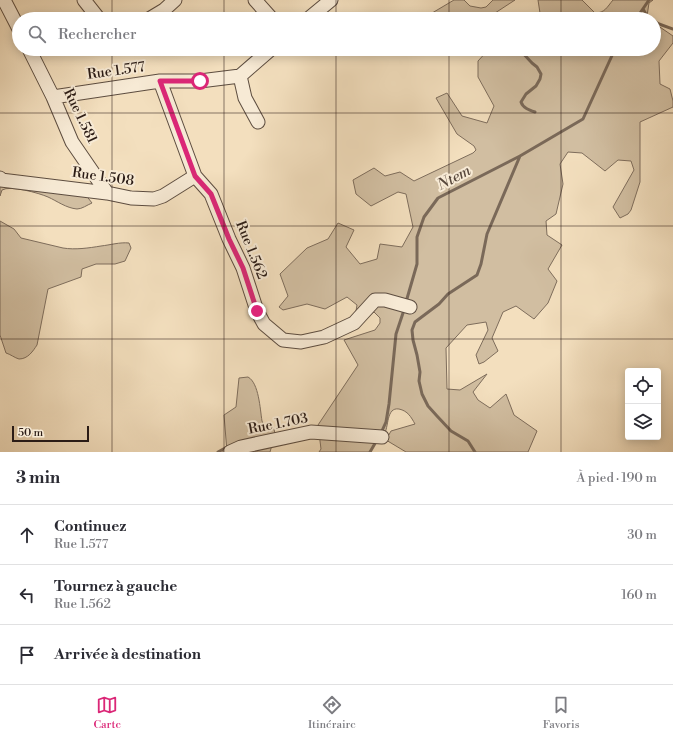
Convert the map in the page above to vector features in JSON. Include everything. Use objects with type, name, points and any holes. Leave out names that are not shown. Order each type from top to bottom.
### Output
[{"type":"street","points":[[4,0],[12,15]]},
{"type":"street","points":[[84,0],[93,12]]},
{"type":"street","points":[[161,12],[175,0]]},
{"type":"street","points":[[255,0],[266,12]]},
{"type":"street","points":[[316,12],[331,0]]},
{"type":"street","name":"Rue 1.581","points":[[32,56],[53,97],[72,142],[107,193]]},
{"type":"street","points":[[258,122],[245,98],[240,76],[262,56]]},
{"type":"street","name":"Rue 1.577","points":[[53,97],[160,81],[200,81],[240,76]]},
{"type":"street","name":"Rue 1.562","points":[[160,81],[195,176],[211,194],[229,239],[243,268],[257,311],[264,324],[284,340],[301,342],[324,337],[354,323],[375,300],[385,300],[410,307]]},
{"type":"street","name":"Rue 1.508","points":[[0,178],[1,180],[107,193],[131,198],[154,199],[163,196],[195,176]]},
{"type":"street","name":"Rue 1.703","points":[[230,452],[241,447],[311,432],[382,437]]},
{"type":"shaded area","points":[[454,0],[464,0],[470,6],[481,8],[486,7],[493,0],[515,0],[497,12],[434,12]]},
{"type":"shaded area","points":[[538,0],[582,0],[594,12],[540,12]]},
{"type":"shaded area","points":[[613,0],[653,0],[649,3],[648,12],[601,12],[604,11]]},
{"type":"shaded area","points":[[661,28],[673,36],[673,43],[659,61],[660,84],[670,89],[673,107],[640,122],[640,182],[631,210],[628,214],[620,218],[613,207],[634,170],[631,161],[618,160],[605,171],[582,153],[568,152],[560,164],[563,184],[556,214],[546,221],[547,235],[562,245],[548,269],[557,281],[548,303],[534,319],[516,306],[503,312],[492,338],[498,351],[484,362],[479,364],[476,355],[488,330],[486,322],[467,325],[446,348],[447,389],[460,390],[487,374],[473,392],[478,400],[490,408],[506,394],[514,415],[537,431],[528,452],[406,452],[386,440],[391,431],[415,424],[407,413],[399,409],[395,409],[388,418],[386,432],[375,443],[371,452],[319,452],[321,449],[318,425],[358,365],[344,340],[375,330],[380,323],[380,318],[374,312],[354,323],[357,305],[347,297],[325,309],[307,304],[283,310],[279,307],[288,296],[280,274],[307,248],[328,239],[338,223],[354,230],[346,247],[360,264],[377,259],[380,244],[402,247],[413,227],[406,194],[398,192],[371,206],[356,194],[353,180],[374,168],[385,176],[400,172],[414,181],[473,153],[476,150],[474,146],[457,134],[436,98],[447,93],[462,116],[487,123],[494,106],[478,77],[478,61],[483,56],[661,56]]},
{"type":"shaded area","points":[[0,174],[78,185],[92,203],[77,209],[65,206],[48,197],[25,190],[11,188],[2,190],[0,196]]},
{"type":"shaded area","points":[[0,221],[14,229],[21,238],[63,248],[72,249],[129,243],[131,248],[125,261],[115,264],[96,264],[82,269],[81,277],[48,289],[37,345],[30,354],[22,359],[6,353],[0,335]]},
{"type":"shaded area","points":[[248,377],[252,380],[257,390],[264,426],[274,429],[275,434],[270,452],[227,452],[224,415],[236,407],[239,378]]},
{"type":"waterway","name":"Ntem","points":[[641,12],[649,0]]},
{"type":"waterway","points":[[661,25],[673,29]]},
{"type":"waterway","points":[[526,56],[537,67],[541,74],[536,86],[526,94],[521,102],[528,110],[535,112]]},
{"type":"waterway","name":"Ntem","points":[[406,302],[417,264],[417,237],[424,217],[438,198],[520,156],[583,119],[612,56]]},
{"type":"waterway","points":[[475,452],[468,441],[451,431],[428,406],[422,394],[419,381],[420,372],[412,330],[415,322],[439,304],[448,294],[477,275],[481,264],[487,234],[520,156]]},
{"type":"waterway","name":"Ntem","points":[[381,433],[386,422],[389,404],[396,334],[404,310]]},
{"type":"waterway","name":"Ntem","points":[[370,452],[377,440]]},
{"type":"waterway","points":[[218,452],[227,447]]},
{"type":"route","points":[[200,81],[160,81],[195,176],[211,194],[229,239],[243,268],[257,311]]}]
